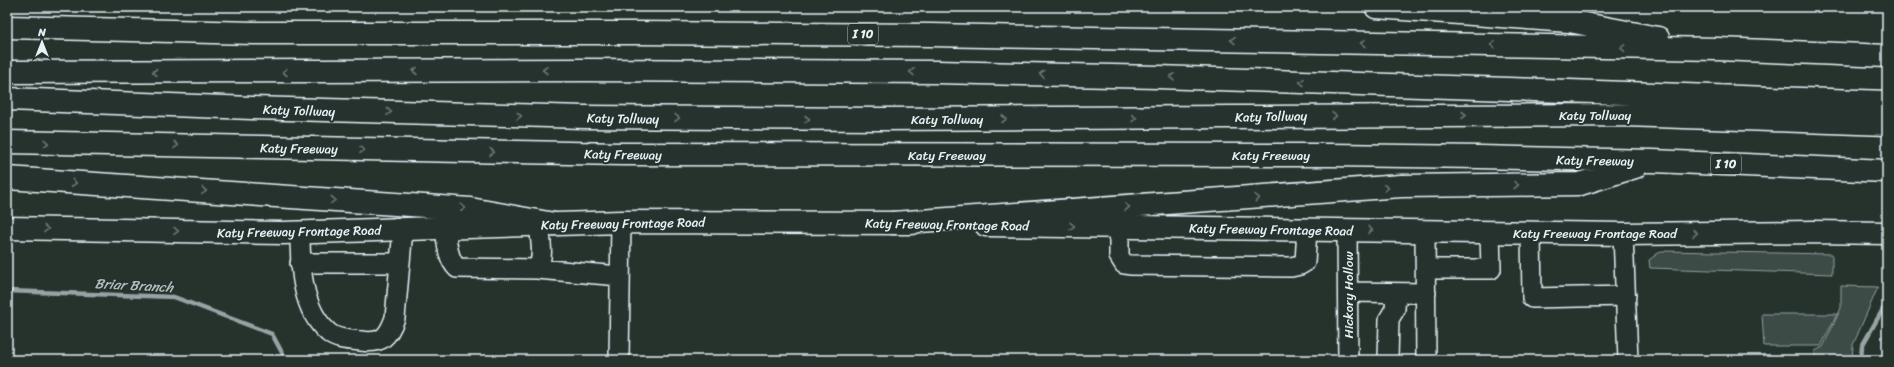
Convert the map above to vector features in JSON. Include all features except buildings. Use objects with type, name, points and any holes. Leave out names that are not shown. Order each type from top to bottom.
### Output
[{"type":"main road","points":[[1376,7],[1569,21],[1718,49]]},
{"type":"main road","name":"I 10","points":[[7,27],[254,33],[637,32],[931,35],[1718,49],[1887,56]]},
{"type":"main road","name":"Katy Tollway","points":[[7,72],[592,70],[944,72],[1158,77],[1887,102]]},
{"type":"main road","name":"Katy Tollway","points":[[7,99],[268,109],[591,117],[889,119],[1624,114],[1887,124]]},
{"type":"main road","name":"Katy Freeway","points":[[7,142],[630,154],[1331,155],[1653,161],[1799,166],[1887,171]]},
{"type":"main road","points":[[893,223],[1401,186],[1580,184],[1653,161]]},
{"type":"main road","points":[[7,178],[470,208],[547,224]]},
{"type":"main road","name":"Katy Freeway Frontage Road","points":[[7,228],[300,232],[621,222],[893,223],[1623,234],[1814,232],[1887,233]]},
{"type":"street","points":[[619,360],[621,222]]},
{"type":"street","points":[[537,269],[541,264],[547,224]]},
{"type":"street","points":[[1119,227],[1119,256],[1124,264],[1291,267],[1305,262],[1307,229]]},
{"type":"street","points":[[445,228],[452,264],[457,268],[537,269],[620,276]]},
{"type":"street","points":[[300,232],[300,263],[305,295],[318,322],[330,334],[346,340],[369,342],[383,339],[390,330],[395,318],[403,229]]},
{"type":"street","name":"Hickory Hollow","points":[[1347,230],[1348,360]]},
{"type":"street","points":[[1425,231],[1426,360]]},
{"type":"street","points":[[1426,270],[1491,270],[1490,232]]},
{"type":"street","points":[[1531,233],[1532,298],[1626,296]]},
{"type":"street","points":[[1623,234],[1628,360]]},
{"type":"street","points":[[300,263],[400,263]]},
{"type":"street","points":[[1348,292],[1426,293]]},
{"type":"street","points":[[1388,360],[1389,319],[1395,309],[1396,293]]},
{"type":"shaded area","points":[[1661,251],[1832,254],[1832,274],[1650,268],[1649,260]]},
{"type":"shaded area","points":[[1841,286],[1878,287],[1853,345],[1852,360],[1815,360],[1815,351],[1823,347],[1841,308]]},
{"type":"shaded area","points":[[1762,314],[1837,314],[1821,346],[1764,346]]},
{"type":"waterway","name":"Briar Branch","points":[[7,291],[174,297],[272,334],[286,360]]},
{"type":"waterway","points":[[1861,360],[1862,346],[1887,302]]}]
